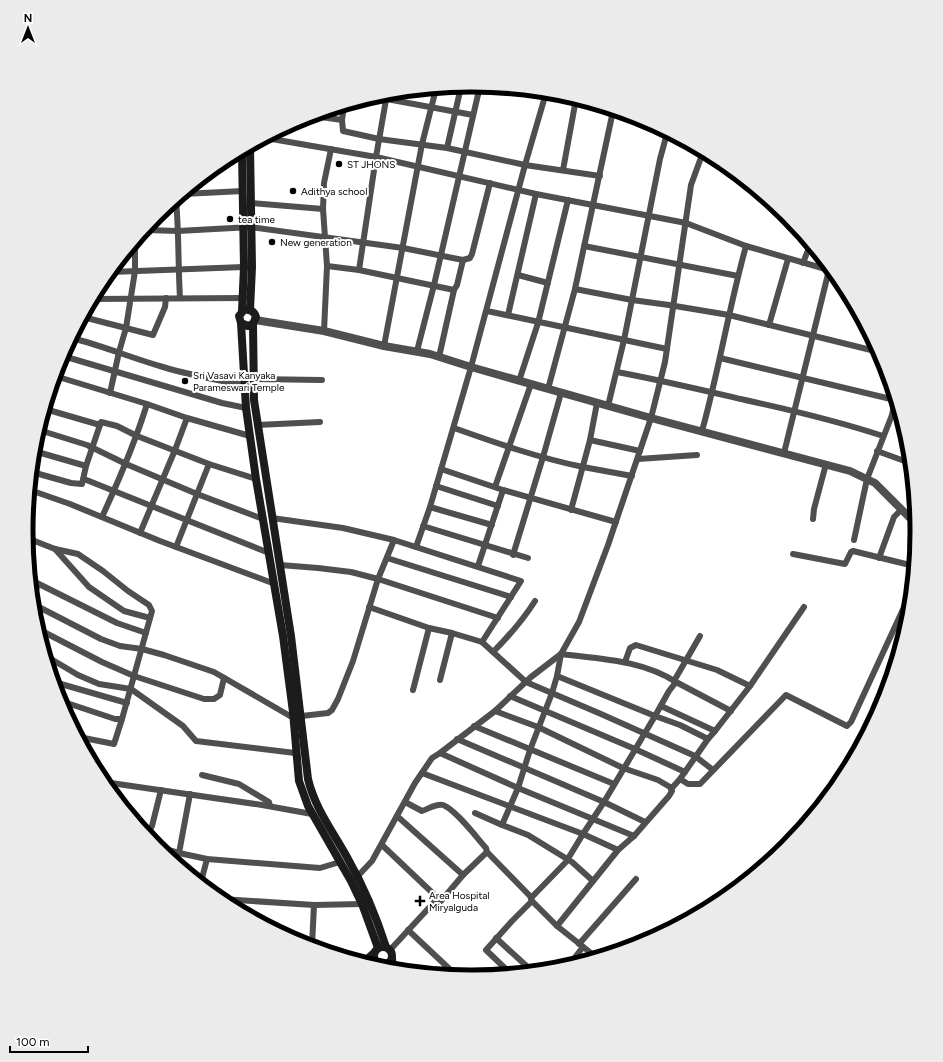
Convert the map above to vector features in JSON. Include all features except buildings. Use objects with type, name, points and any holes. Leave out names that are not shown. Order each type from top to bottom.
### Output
[{"type":"main road","points":[[246,311],[244,267],[247,227],[251,204],[250,152]]},
{"type":"main road","points":[[242,157],[243,191],[252,267],[246,298]]},
{"type":"main road","points":[[246,311],[255,315],[252,379],[268,518],[270,553],[284,643],[310,786],[320,811],[354,879],[362,904],[382,949],[392,954],[392,962]]},
{"type":"main road","points":[[246,311],[239,316],[241,323],[246,408],[256,480],[268,518],[280,565],[297,717],[296,753],[301,789],[312,814],[340,862],[369,900],[382,949]]},
{"type":"main road","points":[[241,323],[245,326],[254,322]]},
{"type":"main road","points":[[370,958],[382,949]]},
{"type":"main road","points":[[374,959],[382,949]]},
{"type":"street","points":[[447,148],[460,92]]},
{"type":"street","points":[[417,352],[478,92]]},
{"type":"street","points":[[384,346],[422,144],[435,94]]},
{"type":"street","points":[[398,99],[473,115]]},
{"type":"street","points":[[416,547],[454,428],[544,99]]},
{"type":"street","points":[[359,270],[386,101]]},
{"type":"street","points":[[563,170],[575,105]]},
{"type":"street","points":[[343,112],[343,132],[379,139],[447,148],[525,165],[600,176]]},
{"type":"street","points":[[548,389],[575,289],[612,116]]},
{"type":"street","points":[[326,118],[342,120]]},
{"type":"street","points":[[608,406],[624,340],[648,215],[666,138]]},
{"type":"street","points":[[275,140],[376,157],[536,194],[686,223],[746,246],[822,268]]},
{"type":"street","points":[[324,331],[327,266],[323,209],[324,183],[330,149]]},
{"type":"street","points":[[502,825],[518,788],[538,727],[552,693],[561,654],[579,622],[652,418],[667,349],[686,223],[690,186],[701,157]]},
{"type":"street","points":[[153,230],[178,231],[247,227],[403,248],[463,260],[470,258],[472,254],[490,183]]},
{"type":"street","points":[[191,194],[243,191]]},
{"type":"street","points":[[508,315],[536,194]]},
{"type":"street","points":[[519,381],[538,323],[568,200]]},
{"type":"street","points":[[251,204],[323,209]]},
{"type":"street","points":[[176,206],[180,298]]},
{"type":"street","points":[[584,246],[738,276]]},
{"type":"street","points":[[702,431],[746,246]]},
{"type":"street","points":[[803,263],[808,250]]},
{"type":"street","points":[[110,393],[126,328],[135,271],[134,251]]},
{"type":"street","points":[[769,325],[788,259]]},
{"type":"street","points":[[439,357],[454,290],[457,285],[463,260]]},
{"type":"street","points":[[327,266],[359,270],[454,290]]},
{"type":"street","points":[[118,272],[244,267]]},
{"type":"street","points":[[518,275],[548,282]]},
{"type":"street","points":[[784,453],[828,277]]},
{"type":"street","points":[[575,289],[632,300],[729,315],[871,350]]},
{"type":"street","points":[[88,318],[153,335],[165,307],[166,298]]},
{"type":"street","points":[[100,299],[246,298]]},
{"type":"street","points":[[486,311],[667,349]]},
{"type":"street","points":[[254,322],[324,331],[384,346],[439,357],[597,403],[850,470],[875,483],[908,517]]},
{"type":"street","points":[[77,339],[164,367],[244,385]]},
{"type":"street","points":[[68,358],[222,403],[246,408]]},
{"type":"street","points":[[720,358],[889,399]]},
{"type":"street","points":[[617,372],[660,380],[794,411],[883,436]]},
{"type":"street","points":[[61,378],[187,418],[250,436]]},
{"type":"street","points":[[252,379],[322,380]]},
{"type":"street","points":[[495,487],[531,384]]},
{"type":"street","points":[[513,555],[561,393]]},
{"type":"street","points":[[571,510],[590,440],[597,403]]},
{"type":"street","points":[[102,517],[126,464],[147,404]]},
{"type":"street","points":[[50,410],[100,425]]},
{"type":"street","points":[[854,540],[867,479],[893,411]]},
{"type":"street","points":[[140,533],[176,450],[187,418]]},
{"type":"street","points":[[37,473],[81,484],[84,479],[86,466],[101,422],[104,422],[209,464],[256,480]]},
{"type":"street","points":[[257,425],[320,422]]},
{"type":"street","points":[[454,428],[543,457],[583,467],[632,476]]},
{"type":"street","points":[[44,432],[87,444],[126,464],[197,494],[268,518],[343,528],[394,540],[521,581],[482,642]]},
{"type":"street","points":[[590,440],[640,451]]},
{"type":"street","points":[[877,451],[904,461]]},
{"type":"street","points":[[40,453],[86,466]]},
{"type":"street","points":[[638,459],[697,455]]},
{"type":"street","points":[[176,547],[209,464]]},
{"type":"street","points":[[813,519],[814,509],[826,464]]},
{"type":"street","points":[[441,469],[503,490],[616,522]]},
{"type":"street","points":[[84,479],[270,553]]},
{"type":"street","points":[[436,486],[498,506]]},
{"type":"street","points":[[478,566],[503,490]]},
{"type":"street","points":[[35,492],[275,584]]},
{"type":"street","points":[[430,507],[492,525]]},
{"type":"street","points":[[879,558],[894,517],[901,510]]},
{"type":"street","points":[[423,526],[513,555],[528,558]]},
{"type":"street","points":[[33,540],[55,549],[78,554],[149,605],[152,610],[127,703],[114,744],[85,738]]},
{"type":"street","points":[[40,607],[101,639],[120,646],[142,649],[194,664],[214,672],[297,717],[323,714],[332,710],[344,686],[354,661],[378,579],[394,540]]},
{"type":"street","points":[[55,549],[89,587],[124,611],[150,618]]},
{"type":"street","points":[[793,554],[845,564],[852,551],[908,565]]},
{"type":"street","points":[[387,558],[511,597]]},
{"type":"street","points":[[280,565],[351,572],[378,579],[498,618]]},
{"type":"street","points":[[37,587],[38,584],[117,623],[146,633]]},
{"type":"street","points":[[490,650],[509,636],[535,601]]},
{"type":"street","points":[[369,607],[429,628],[482,642],[526,682],[695,756],[712,770]]},
{"type":"street","points":[[556,926],[618,850],[634,836],[669,796],[672,792],[671,789],[750,686],[804,608]]},
{"type":"street","points":[[680,778],[688,784],[700,784],[712,770],[786,696],[847,726],[851,722],[903,610]]},
{"type":"street","points":[[413,690],[429,628]]},
{"type":"street","points":[[45,633],[102,662],[134,676],[204,699],[214,699],[220,696],[224,678]]},
{"type":"street","points":[[440,680],[452,633]]},
{"type":"street","points":[[505,968],[486,950],[568,860],[661,706],[700,636]]},
{"type":"street","points":[[625,662],[630,648],[636,645],[717,670],[750,686]]},
{"type":"street","points":[[354,879],[372,861],[406,802],[415,782],[432,758],[495,710],[526,682],[561,654],[625,662],[667,676],[730,711]]},
{"type":"street","points":[[53,660],[78,675],[99,684],[131,688],[183,726],[196,741],[296,753]]},
{"type":"street","points":[[557,676],[680,726],[708,739]]},
{"type":"street","points":[[60,684],[127,703]]},
{"type":"street","points":[[510,696],[635,749],[684,772]]},
{"type":"street","points":[[68,704],[122,720]]},
{"type":"street","points":[[661,706],[715,731]]},
{"type":"street","points":[[495,710],[538,727],[624,768],[658,780],[671,789]]},
{"type":"street","points":[[474,726],[614,784]]},
{"type":"street","points":[[457,739],[604,802],[645,822]]},
{"type":"street","points":[[440,753],[518,788],[594,818],[634,836]]},
{"type":"street","points":[[422,772],[583,834],[618,850]]},
{"type":"street","points":[[202,775],[239,784],[269,802],[270,806]]},
{"type":"street","points":[[113,783],[270,806],[312,814]]},
{"type":"street","points":[[150,829],[161,790]]},
{"type":"street","points":[[179,853],[190,794]]},
{"type":"street","points":[[406,802],[422,811],[438,804],[443,805],[452,811],[486,848],[487,852],[556,926],[591,953]]},
{"type":"street","points":[[475,813],[528,835],[568,860],[593,881]]},
{"type":"street","points":[[398,816],[463,875]]},
{"type":"street","points":[[382,845],[441,901],[463,875],[487,852]]},
{"type":"street","points":[[171,851],[207,859],[320,868],[340,862]]},
{"type":"street","points":[[202,877],[207,859]]},
{"type":"street","points":[[574,957],[581,945],[636,879]]},
{"type":"street","points":[[382,949],[408,930],[438,898]]},
{"type":"street","points":[[234,900],[314,906],[362,904]]},
{"type":"street","points":[[312,939],[314,906]]},
{"type":"street","points":[[408,930],[450,969]]},
{"type":"street","points":[[496,938],[528,966]]},
{"type":"place","name":"ST JHONS","points":[[339,164]]},
{"type":"place","name":"Adithya school","points":[[293,191]]},
{"type":"place","name":"tea time","points":[[230,219]]},
{"type":"place","name":"New generation","points":[[272,242]]},
{"type":"place","name":"Sri Vasavi Kanyaka Parameswari Temple","points":[[185,381]]},
{"type":"place","name":"Area Hospital Miryalguda","points":[[420,901]]}]
